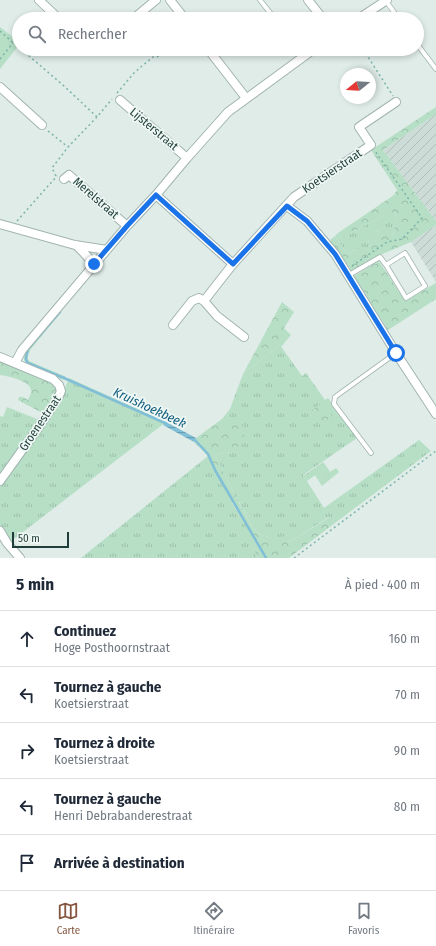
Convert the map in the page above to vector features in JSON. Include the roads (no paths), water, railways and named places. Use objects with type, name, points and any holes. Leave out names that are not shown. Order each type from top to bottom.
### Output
[{"type":"street","points":[[39,0],[52,12]]},
{"type":"street","points":[[141,12],[156,0]]},
{"type":"street","points":[[170,0],[179,12]]},
{"type":"street","points":[[308,0],[317,12]]},
{"type":"street","points":[[368,12],[386,0]]},
{"type":"street","points":[[213,56],[246,98]]},
{"type":"street","points":[[15,362],[22,350],[94,264],[228,112],[303,56]]},
{"type":"street","points":[[0,87],[42,126]]},
{"type":"street","name":"Lijsterstraat","points":[[120,100],[187,158]]},
{"type":"street","name":"Koetsierstraat","points":[[173,325],[192,301],[199,298],[204,300],[233,264],[294,197],[371,145],[359,127],[396,102]]},
{"type":"street","name":"Merelstraat","points":[[60,177],[69,175],[127,226]]},
{"type":"street","points":[[156,195],[233,264]]},
{"type":"street","points":[[287,206],[307,221],[335,254],[396,353],[436,414]]},
{"type":"street","points":[[0,224],[75,245],[107,250]]},
{"type":"street","points":[[75,245],[94,264]]},
{"type":"street","points":[[204,300],[217,316],[244,337]]},
{"type":"street","name":"Groenestraat","points":[[0,356],[53,379],[59,385],[61,391],[42,422],[0,481]]},
{"type":"street","points":[[0,531],[7,543],[20,558]]},
{"type":"lane","points":[[260,0],[269,12]]},
{"type":"lane","points":[[386,0],[394,12]]},
{"type":"lane","points":[[424,53],[436,69]]},
{"type":"lane","points":[[347,273],[380,257],[406,298],[425,286],[405,254],[386,265]]},
{"type":"lane","points":[[371,453],[334,404],[335,397],[396,353]]},
{"type":"water","points":[[166,422],[196,438],[194,442],[163,425]]},
{"type":"waterway","name":"Kruishoekbeek","points":[[60,312],[28,349],[26,358],[28,363],[167,424]]},
{"type":"waterway","name":"Kruishoekbeek","points":[[194,439],[208,454],[215,470],[266,558]]}]
